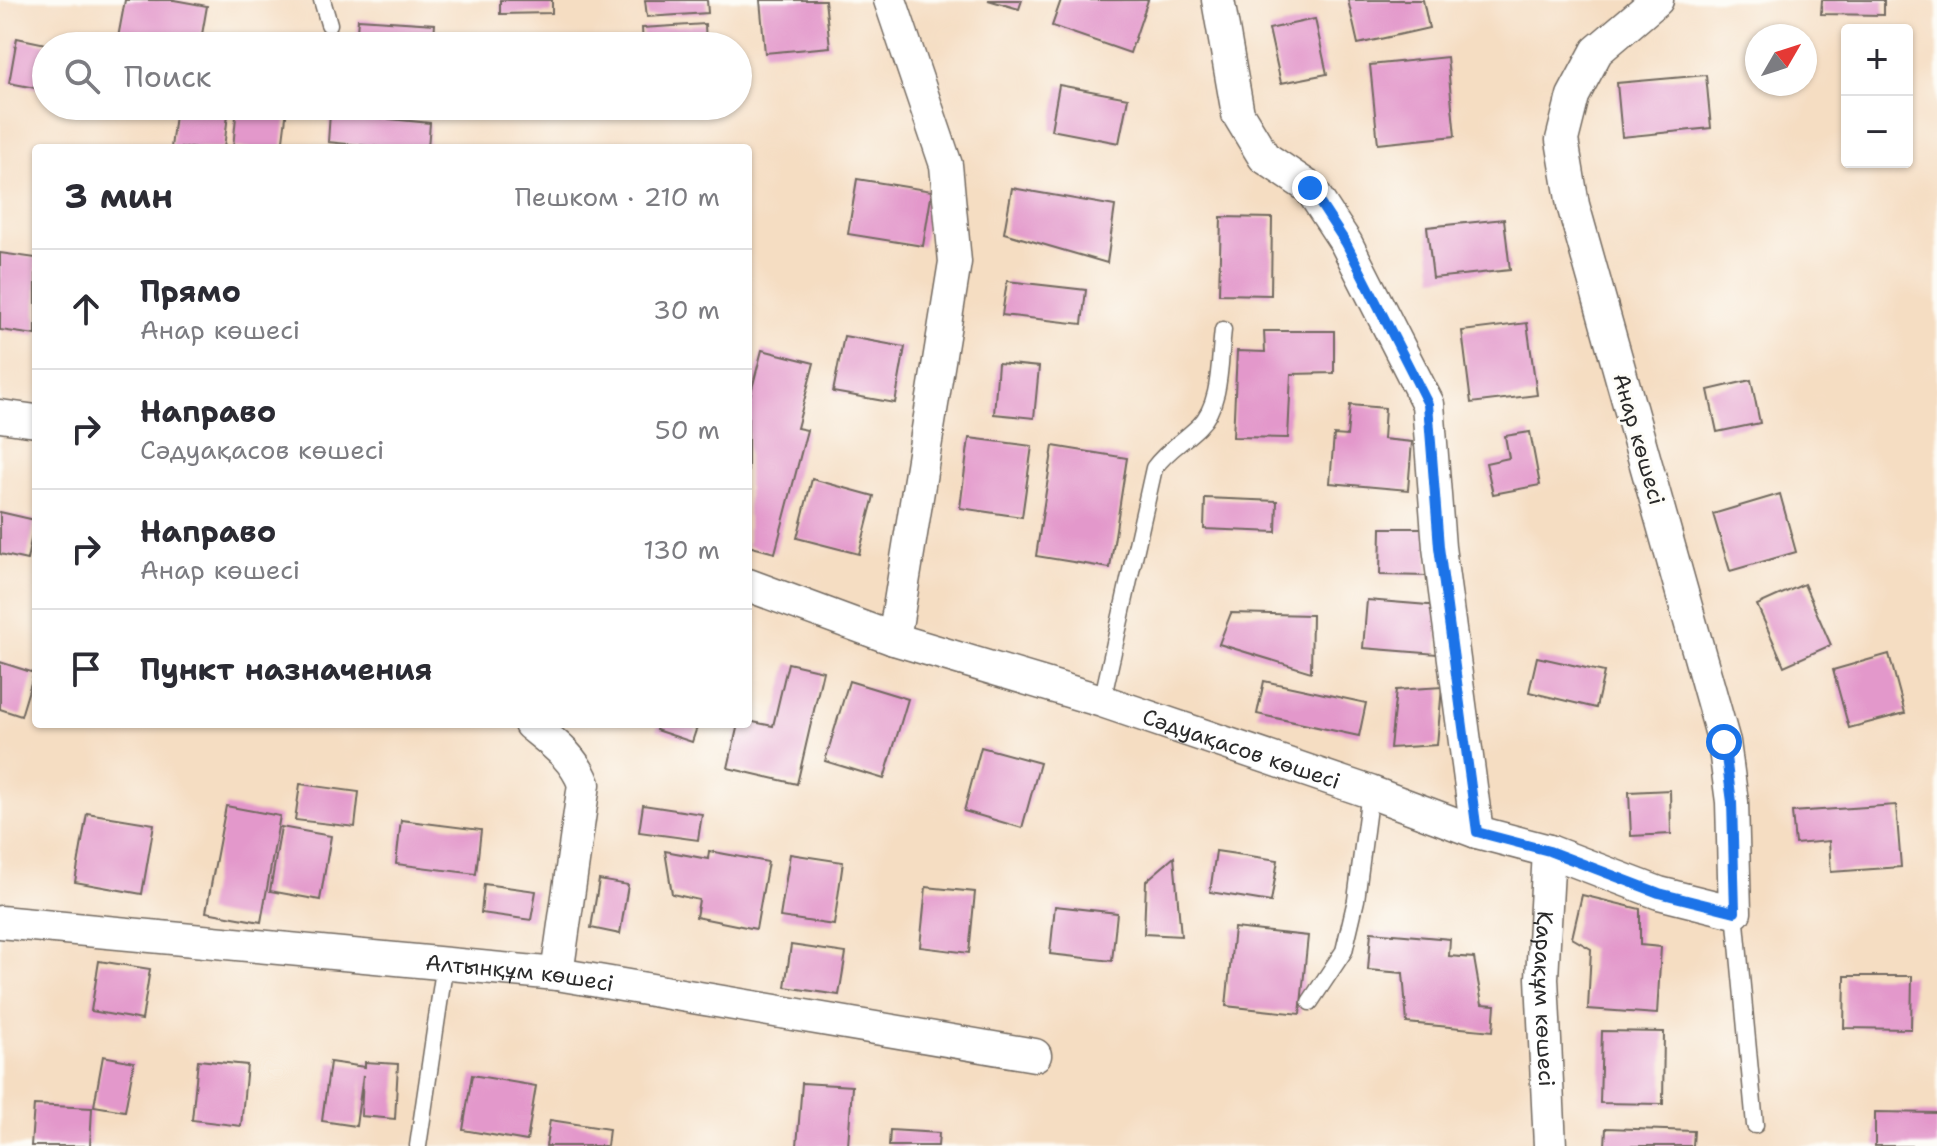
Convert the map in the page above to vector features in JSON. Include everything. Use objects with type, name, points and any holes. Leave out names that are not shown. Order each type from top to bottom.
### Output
[{"type":"street","points":[[890,0],[946,165],[955,262],[894,639]]},
{"type":"street","points":[[1218,0],[1238,114],[1264,157],[1310,188],[1318,199],[1346,243],[1428,404],[1439,547],[1477,832]]},
{"type":"street","name":"Анар көшесі","points":[[1657,0],[1597,51],[1573,96],[1562,140],[1573,205],[1724,742],[1732,802],[1735,912]]},
{"type":"street","points":[[0,416],[32,420]]},
{"type":"street","name":"Сәдуақасов көшесі","points":[[752,586],[894,639],[1102,701],[1370,792],[1477,832],[1549,851],[1659,893],[1735,912]]},
{"type":"street","points":[[535,728],[566,754],[578,768],[584,784],[557,974]]},
{"type":"street","name":"Қарақұм көшесі","points":[[1549,851],[1542,978],[1550,1146]]},
{"type":"street","name":"Алтынқұм көшесі","points":[[0,922],[557,974],[1035,1055]]},
{"type":"lane","points":[[322,0],[329,24]]},
{"type":"lane","points":[[1102,701],[1154,468],[1165,453],[1201,424],[1213,404],[1223,330]]},
{"type":"lane","points":[[1310,1002],[1344,951],[1356,900],[1370,792]]},
{"type":"lane","points":[[1735,912],[1755,1125]]},
{"type":"lane","points":[[418,1146],[445,963]]},
{"type":"building","points":[[125,0],[174,0],[207,6],[202,32],[119,32]]},
{"type":"building","points":[[500,0],[552,0],[552,13],[500,14]]},
{"type":"building","points":[[645,0],[707,0],[708,13],[647,17]]},
{"type":"building","points":[[760,0],[825,0],[830,47],[765,53]]},
{"type":"building","points":[[988,0],[1022,0],[1019,9]]},
{"type":"building","points":[[1061,0],[1148,0],[1130,53],[1052,26]]},
{"type":"building","points":[[1348,0],[1423,0],[1429,28],[1358,44]]},
{"type":"building","points":[[1822,0],[1884,0],[1884,15],[1821,14]]},
{"type":"building","points":[[358,19],[435,24],[434,32],[357,32]]},
{"type":"building","points":[[1315,19],[1327,74],[1281,83],[1269,29]]},
{"type":"building","points":[[705,24],[705,32],[642,32],[642,28]]},
{"type":"building","points":[[17,38],[32,41],[32,87],[9,83]]},
{"type":"building","points":[[1447,57],[1455,136],[1378,144],[1370,65]]},
{"type":"building","points":[[1706,75],[1711,128],[1622,137],[1617,83]]},
{"type":"building","points":[[1059,85],[1128,98],[1119,143],[1051,130]]},
{"type":"building","points":[[174,120],[227,120],[224,144],[171,144]]},
{"type":"building","points":[[236,120],[286,120],[283,144],[233,144]]},
{"type":"building","points":[[330,120],[430,123],[428,144],[328,142]]},
{"type":"building","points":[[857,179],[932,191],[923,246],[848,234]]},
{"type":"building","points":[[1012,188],[1115,206],[1107,263],[1004,233]]},
{"type":"building","points":[[1221,217],[1272,218],[1271,295],[1219,294]]},
{"type":"building","points":[[1504,219],[1510,270],[1433,278],[1427,227]]},
{"type":"building","points":[[0,253],[32,257],[32,334],[0,330]]},
{"type":"building","points":[[1007,281],[1086,290],[1082,324],[1002,315]]},
{"type":"building","points":[[1527,323],[1537,395],[1471,403],[1462,331]]},
{"type":"building","points":[[1264,331],[1334,331],[1334,373],[1291,374],[1288,438],[1233,437],[1237,351],[1265,352]]},
{"type":"building","points":[[844,336],[905,347],[895,403],[833,392]]},
{"type":"building","points":[[762,350],[814,363],[797,428],[807,430],[775,553],[752,547],[752,389]]},
{"type":"building","points":[[998,363],[1039,367],[1034,418],[994,414]]},
{"type":"building","points":[[1751,380],[1760,423],[1717,432],[1708,390]]},
{"type":"building","points":[[1350,405],[1385,408],[1383,439],[1412,442],[1408,490],[1330,483],[1334,435],[1347,436]]},
{"type":"building","points":[[1530,432],[1540,485],[1493,494],[1486,463],[1509,458],[1505,436]]},
{"type":"building","points":[[969,438],[1032,446],[1022,517],[960,508]]},
{"type":"building","points":[[1053,446],[1127,458],[1110,568],[1036,556]]},
{"type":"building","points":[[812,479],[874,496],[859,554],[797,538]]},
{"type":"building","points":[[1780,494],[1796,552],[1730,571],[1713,514]]},
{"type":"building","points":[[1205,498],[1277,501],[1276,532],[1204,529]]},
{"type":"building","points":[[0,512],[32,519],[27,560],[0,554]]},
{"type":"building","points":[[1381,528],[1428,528],[1428,576],[1380,575]]},
{"type":"building","points":[[1804,584],[1831,645],[1784,666],[1757,605]]},
{"type":"building","points":[[1367,600],[1440,606],[1437,654],[1363,648]]},
{"type":"building","points":[[1231,613],[1312,615],[1311,672],[1219,644]]},
{"type":"building","points":[[1889,654],[1905,713],[1849,728],[1833,670]]},
{"type":"building","points":[[1537,657],[1604,672],[1596,708],[1529,692]]},
{"type":"building","points":[[0,662],[32,672],[21,716],[0,709]]},
{"type":"building","points":[[788,663],[823,671],[797,784],[728,768],[737,728],[752,728],[752,722],[773,726]]},
{"type":"building","points":[[849,681],[908,699],[884,779],[825,761]]},
{"type":"building","points":[[1264,681],[1366,703],[1359,736],[1257,714]]},
{"type":"building","points":[[1442,687],[1437,745],[1390,748],[1396,690]]},
{"type":"building","points":[[657,728],[697,728],[692,742]]},
{"type":"building","points":[[981,747],[1040,763],[1022,828],[964,811]]},
{"type":"building","points":[[300,784],[359,792],[355,827],[295,820]]},
{"type":"building","points":[[1670,790],[1671,834],[1631,836],[1629,792]]},
{"type":"building","points":[[643,805],[702,814],[698,840],[639,832]]},
{"type":"building","points":[[1896,805],[1901,867],[1831,872],[1829,841],[1795,844],[1792,812]]},
{"type":"building","points":[[226,806],[280,816],[261,922],[206,912]]},
{"type":"building","points":[[87,813],[154,824],[142,894],[75,882]]},
{"type":"building","points":[[401,820],[481,830],[476,874],[396,864]]},
{"type":"building","points":[[281,827],[331,836],[320,900],[270,891]]},
{"type":"building","points":[[665,851],[708,859],[709,851],[768,862],[756,929],[696,917],[699,900],[672,894]]},
{"type":"building","points":[[1216,851],[1278,860],[1271,902],[1210,892]]},
{"type":"building","points":[[790,854],[843,862],[834,925],[780,917]]},
{"type":"building","points":[[1174,857],[1181,936],[1144,934],[1146,881]]},
{"type":"building","points":[[599,880],[628,885],[620,934],[591,928]]},
{"type":"building","points":[[484,884],[536,891],[531,920],[481,913]]},
{"type":"building","points":[[926,887],[975,892],[969,953],[920,947]]},
{"type":"building","points":[[1582,895],[1640,909],[1640,945],[1661,947],[1657,1014],[1588,1009],[1591,949],[1572,938]]},
{"type":"building","points":[[1055,906],[1117,913],[1112,961],[1050,954]]},
{"type":"building","points":[[1234,928],[1308,936],[1300,1014],[1226,1006]]},
{"type":"building","points":[[1371,932],[1450,939],[1449,956],[1474,958],[1482,1004],[1495,1005],[1493,1031],[1407,1023],[1403,973],[1368,970]]},
{"type":"building","points":[[791,945],[846,953],[839,995],[785,987]]},
{"type":"building","points":[[99,961],[150,969],[142,1020],[91,1011]]},
{"type":"building","points":[[1845,976],[1912,976],[1911,1029],[1844,1028]]},
{"type":"building","points":[[1602,1031],[1664,1032],[1663,1104],[1600,1103]]},
{"type":"building","points":[[103,1056],[134,1062],[125,1111],[94,1106]]},
{"type":"building","points":[[198,1060],[247,1065],[241,1126],[192,1120]]},
{"type":"building","points":[[330,1062],[365,1067],[365,1062],[398,1064],[395,1119],[361,1116],[363,1075],[356,1126],[322,1121]]},
{"type":"building","points":[[472,1075],[536,1086],[527,1141],[463,1130]]},
{"type":"building","points":[[802,1083],[852,1086],[848,1146],[797,1146]]},
{"type":"building","points":[[34,1105],[92,1108],[90,1146],[31,1146]]},
{"type":"building","points":[[1875,1112],[1937,1113],[1937,1146],[1875,1146]]},
{"type":"building","points":[[550,1120],[609,1129],[607,1146],[546,1146]]},
{"type":"building","points":[[1606,1128],[1694,1131],[1693,1146],[1605,1146]]},
{"type":"building","points":[[890,1130],[939,1133],[938,1146],[889,1146]]},
{"type":"route","points":[[1310,188],[1346,243],[1428,404],[1439,547],[1477,832],[1549,851],[1659,893],[1735,912],[1732,802],[1724,742]]}]
